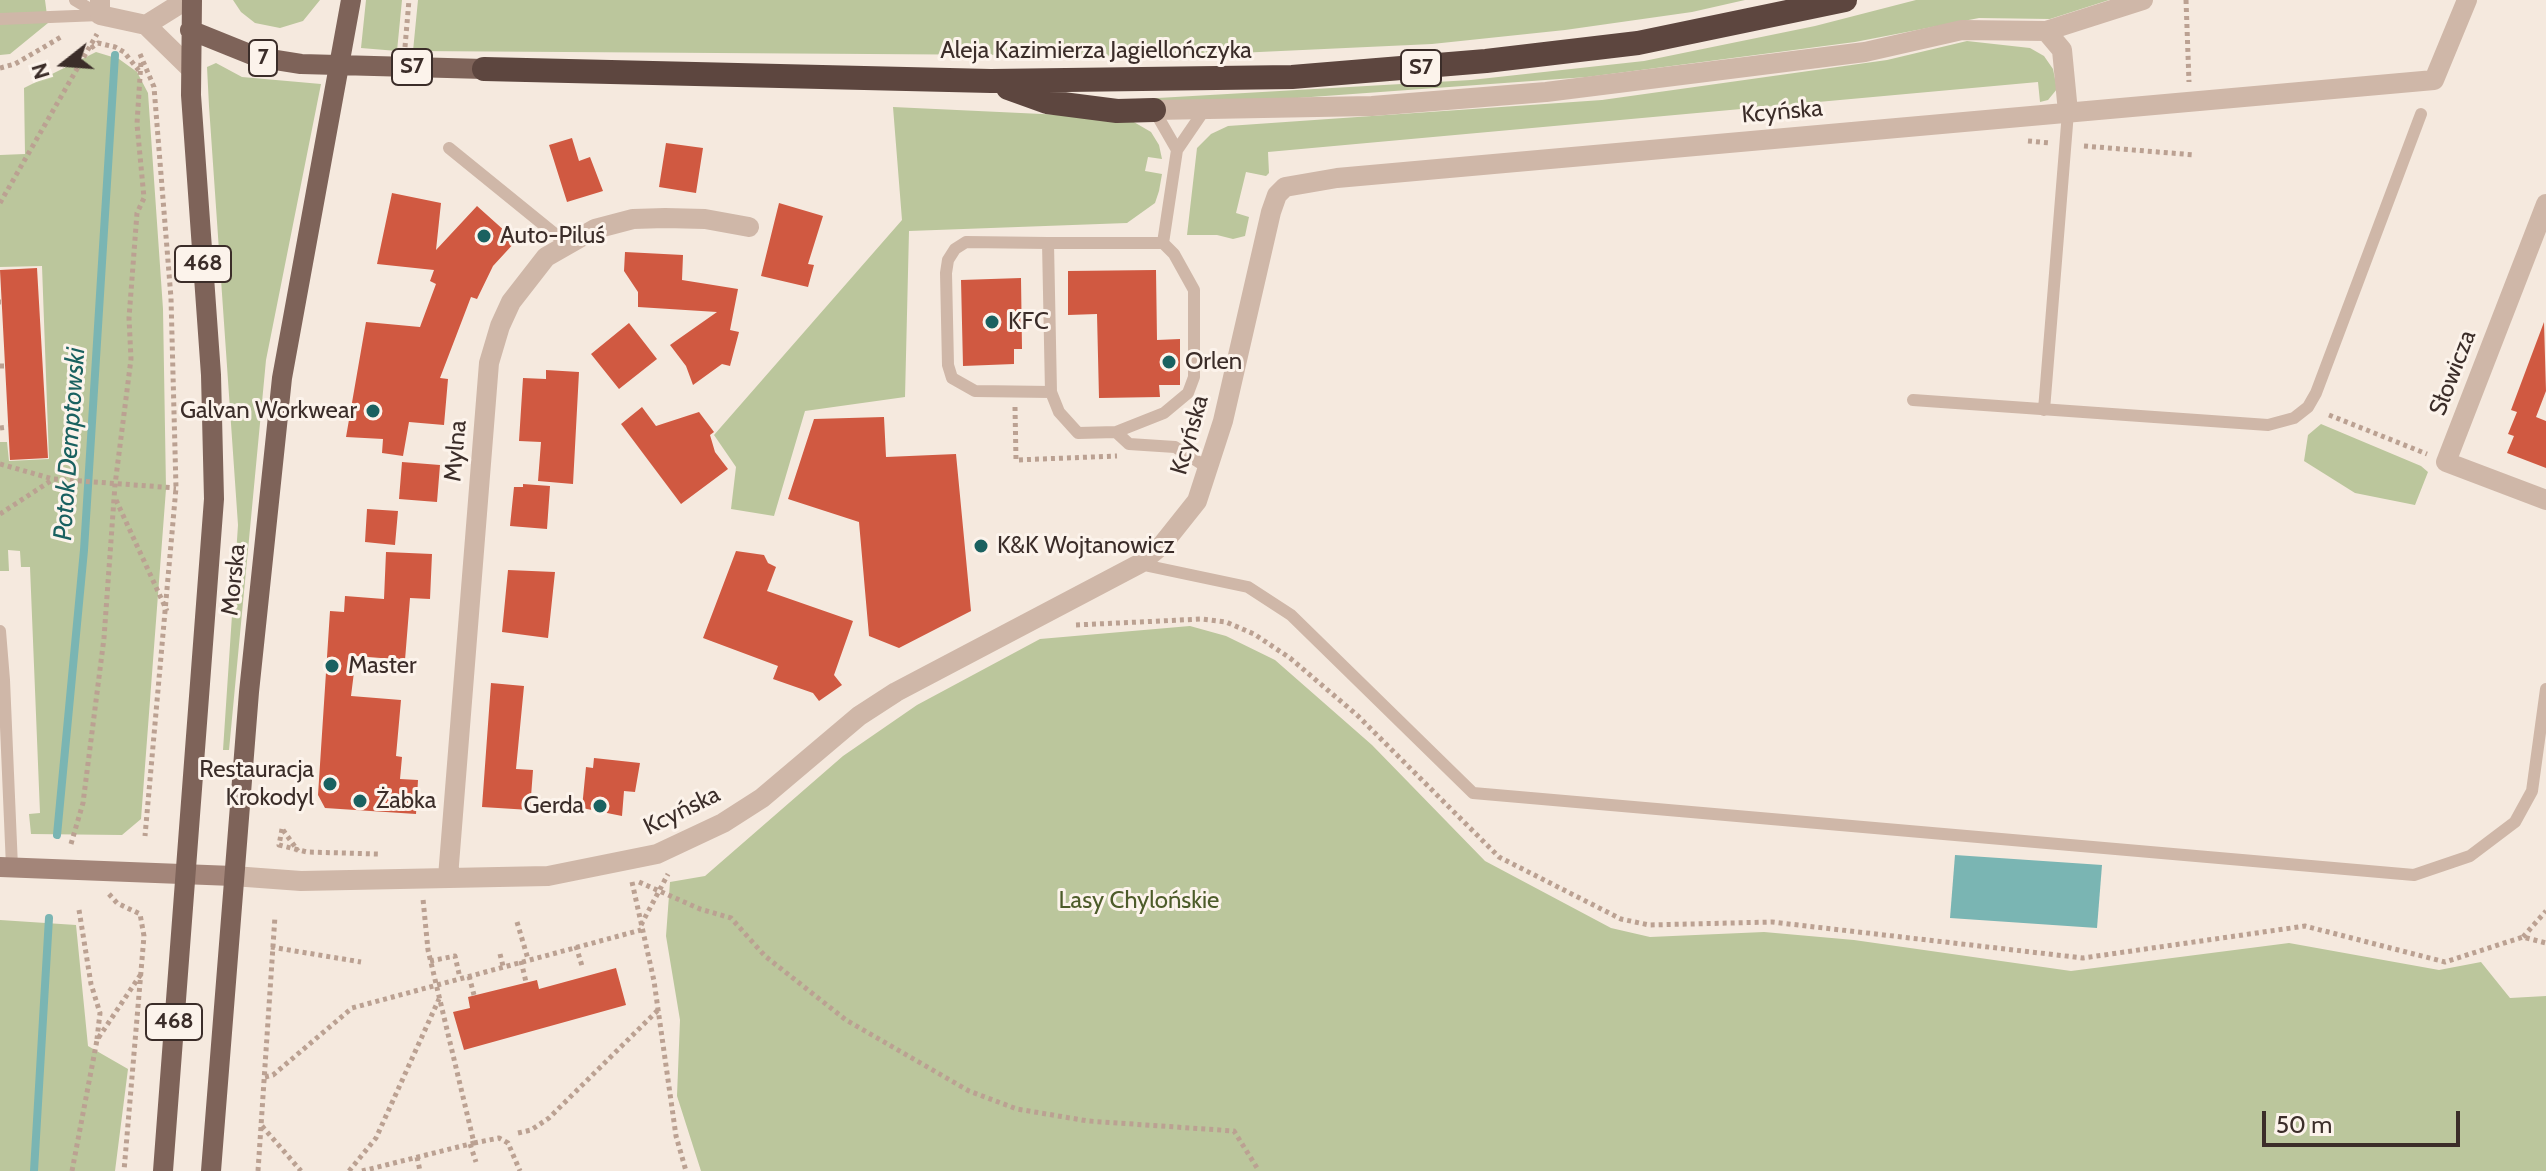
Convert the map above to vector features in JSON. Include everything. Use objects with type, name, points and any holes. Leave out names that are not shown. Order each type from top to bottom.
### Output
[{"type":"highway","name":"Aleja Kazimierza Jagiellończyka","points":[[484,69],[991,81],[1210,81],[1455,64],[1638,43],[1845,0]]},
{"type":"highway","points":[[991,81],[1047,102],[1117,111],[1154,110]]},
{"type":"main road","name":"Morska","points":[[163,1171],[214,499],[211,375],[190,68],[192,0]]},
{"type":"main road","name":"Morska","points":[[211,1171],[233,876],[282,378],[351,0]]},
{"type":"main road","name":"7","points":[[190,30],[257,57],[301,64],[341,65]]},
{"type":"main road","name":"Aleja Kazimierza Jagiellończyka","points":[[341,65],[484,69]]},
{"type":"street","points":[[146,25],[186,0]]},
{"type":"street","points":[[1154,110],[1372,106],[1520,95],[1865,52],[1962,30],[2046,31],[2143,0]]},
{"type":"street","name":"Kcyńska","points":[[6,867],[307,880],[548,876],[626,862],[686,841],[762,798],[859,716],[896,692],[1139,564],[1187,517],[1208,468],[1271,212],[1277,195],[1285,187],[1337,178],[2434,80],[2467,0]]},
{"type":"street","points":[[100,7],[146,25],[190,68]]},
{"type":"street","points":[[2046,31],[2062,50],[2068,112]]},
{"type":"street","name":"Słowicza","points":[[2446,462],[2546,204]]},
{"type":"street","name":"Mylna","points":[[448,877],[489,363],[511,302],[546,257],[595,229],[633,219],[705,219],[749,227]]},
{"type":"street","points":[[2446,462],[2546,500]]},
{"type":"lane","points":[[75,0],[100,7]]},
{"type":"lane","points":[[0,19],[100,7]]},
{"type":"lane","points":[[1163,243],[1177,150],[1205,109]]},
{"type":"lane","points":[[1154,110],[1177,150]]},
{"type":"lane","points":[[2044,410],[2068,112]]},
{"type":"lane","points":[[1913,400],[2268,425],[2286,422],[2301,414],[2316,393],[2421,114]]},
{"type":"lane","points":[[449,148],[566,243]]},
{"type":"lane","points":[[1048,243],[1051,392],[1059,412],[1078,433],[1116,432],[1177,404],[1188,393],[1194,377],[1194,290],[1174,254],[1163,243],[966,242],[955,249],[948,260],[948,365],[952,378],[975,391],[1051,392]]},
{"type":"lane","points":[[1116,432],[1129,444],[1175,447],[1208,468]]},
{"type":"lane","points":[[1139,564],[1248,587],[1291,615],[1473,793],[2414,875],[2470,856],[2515,822],[2532,791],[2546,689]]},
{"type":"lane","points":[[0,631],[6,867]]},
{"type":"path","points":[[405,52],[409,0]]},
{"type":"path","points":[[2186,0],[2190,101]]},
{"type":"path","points":[[0,68],[15,64],[64,36]]},
{"type":"path","points":[[0,203],[90,48],[98,43],[115,47],[141,73]]},
{"type":"path","points":[[134,44],[154,87],[169,268],[176,488],[145,836]]},
{"type":"path","points":[[71,844],[87,773],[104,638],[115,485],[131,359],[129,318],[137,213],[144,198],[137,124],[142,56]]},
{"type":"path","points":[[2025,116],[2027,141],[2195,155]]},
{"type":"path","points":[[1015,393],[1016,460],[1126,456]]},
{"type":"path","points":[[2329,415],[2446,462]]},
{"type":"path","points":[[0,428],[8,427]]},
{"type":"path","points":[[0,464],[53,479],[176,488]]},
{"type":"path","points":[[0,514],[53,479]]},
{"type":"path","points":[[114,497],[150,581],[167,612]]},
{"type":"path","points":[[1062,626],[1202,619],[1226,622],[1254,634],[1290,658],[1357,715],[1499,857],[1621,919],[1649,925],[1772,922],[2083,958],[2305,926],[2445,962],[2523,937],[2546,911]]},
{"type":"path","points":[[279,845],[282,829],[293,840],[307,880]]},
{"type":"path","points":[[641,928],[673,864]]},
{"type":"path","points":[[686,1171],[666,1075],[659,1009],[631,878],[657,891],[731,918],[765,956],[846,1020],[969,1091],[1017,1109],[1088,1121],[1234,1131],[1251,1153],[1259,1171]]},
{"type":"path","points":[[422,905],[430,961],[476,1162]]},
{"type":"path","points":[[72,1171],[100,1013],[91,984],[79,910]]},
{"type":"path","points":[[124,1171],[144,936],[140,914]]},
{"type":"path","points":[[628,918],[639,915]]},
{"type":"path","points":[[258,1171],[275,916]]},
{"type":"path","points":[[517,922],[526,982]]},
{"type":"path","points":[[265,1077],[273,1075],[352,1008],[641,928]]},
{"type":"path","points":[[2523,937],[2546,943]]},
{"type":"path","points":[[576,946],[582,966]]},
{"type":"path","points":[[271,947],[361,962]]},
{"type":"path","points":[[500,954],[503,966]]},
{"type":"path","points":[[430,961],[455,956],[460,978]]},
{"type":"path","points":[[97,1040],[141,973]]},
{"type":"path","points":[[469,976],[474,995]]},
{"type":"path","points":[[349,1171],[376,1138],[439,998]]},
{"type":"path","points":[[518,1133],[531,1130],[549,1118],[659,1009]]},
{"type":"path","points":[[261,1125],[301,1171]]},
{"type":"path","points":[[362,1171],[499,1138],[508,1143],[520,1171]]},
{"type":"path","points":[[417,1157],[420,1171]]},
{"type":"green space","points":[[0,0],[45,0],[48,23],[10,54],[0,55]]},
{"type":"green space","points":[[233,0],[320,0],[303,21],[280,28],[255,23],[241,12]]},
{"type":"green space","points":[[366,0],[402,0],[397,51],[361,48]]},
{"type":"green space","points":[[418,0],[1745,0],[1692,12],[1565,30],[1432,44],[1173,56],[413,51]]},
{"type":"green space","points":[[1916,0],[2109,0],[2050,19],[1979,18],[1855,42],[1587,77],[1270,100],[1123,100],[1471,80],[1644,61],[1815,26]]},
{"type":"green space","points":[[1967,41],[2030,48],[2044,56],[2053,69],[2057,89],[2048,100],[2040,102],[2038,82],[1268,152],[1269,173],[1266,176],[1246,172],[1236,213],[1249,217],[1245,236],[1233,239],[1217,235],[1187,235],[1197,148],[1211,134],[1228,126],[1602,100],[1887,60]]},
{"type":"green space","points":[[96,52],[119,59],[137,72],[148,93],[163,309],[166,489],[141,819],[122,835],[31,834],[29,814],[40,813],[30,567],[21,567],[20,551],[8,550],[9,571],[0,571],[0,442],[7,442],[9,461],[49,459],[42,266],[0,267],[0,155],[25,154],[24,88]]},
{"type":"green space","points":[[216,63],[242,77],[321,84],[266,360],[229,750],[223,750],[238,525],[207,67]]},
{"type":"green space","points":[[893,107],[1127,118],[1151,132],[1159,145],[1162,159],[1148,157],[1145,171],[1162,174],[1155,203],[1127,223],[909,231],[905,397],[805,411],[774,516],[731,509],[736,467],[714,435],[902,220]]},
{"type":"green space","points":[[2321,424],[2421,466],[2428,472],[2415,505],[2355,493],[2304,461],[2308,435]]},
{"type":"green space","name":"Lasy Chylońskie","points":[[1190,626],[1226,636],[1275,660],[1372,745],[1485,861],[1611,928],[1650,937],[1764,932],[1854,940],[2071,971],[2289,943],[2439,970],[2481,962],[2510,998],[2546,996],[2546,1171],[701,1171],[677,1096],[680,1020],[666,936],[670,882],[705,876],[843,756],[917,705],[1040,639]]},
{"type":"green space","points":[[0,920],[76,925],[88,1046],[128,1069],[115,1171],[0,1171]]},
{"type":"water","points":[[1955,855],[2102,865],[2097,928],[1950,918]]},
{"type":"building","points":[[572,138],[579,161],[590,157],[603,191],[567,202],[549,145]]},
{"type":"building","points":[[666,143],[703,148],[696,193],[659,187]]},
{"type":"building","points":[[392,193],[441,203],[436,250],[477,206],[516,241],[493,266],[477,299],[471,297],[440,378],[448,379],[444,425],[409,422],[403,456],[382,453],[383,439],[346,437],[366,322],[420,327],[436,284],[430,281],[434,270],[377,264]]},
{"type":"building","points":[[779,203],[823,216],[808,264],[814,265],[808,287],[761,276]]},
{"type":"building","points":[[625,252],[683,255],[682,280],[738,289],[730,330],[739,332],[730,366],[722,364],[693,385],[686,366],[670,345],[717,312],[638,307],[638,292],[624,271]]},
{"type":"building","points":[[37,268],[48,458],[10,460],[0,270]]},
{"type":"building","points":[[1156,270],[1157,340],[1180,339],[1180,385],[1159,385],[1160,397],[1099,398],[1097,314],[1068,315],[1068,271]]},
{"type":"building","name":"KFC","points":[[1021,278],[1022,349],[1014,349],[1014,364],[963,366],[961,280]]},
{"type":"building","points":[[2544,322],[2546,391],[2536,417],[2546,421],[2546,468],[2507,453],[2514,436],[2508,434],[2517,412],[2511,410]]},
{"type":"building","points":[[629,323],[657,359],[619,389],[591,354]]},
{"type":"building","points":[[546,370],[579,372],[573,484],[538,481],[541,442],[519,441],[523,378],[546,379]]},
{"type":"building","points":[[642,407],[656,426],[699,412],[714,432],[710,435],[715,452],[728,469],[681,504],[621,424]]},
{"type":"building","points":[[884,417],[886,457],[956,454],[971,611],[899,648],[869,636],[859,522],[788,499],[814,419]]},
{"type":"building","points":[[402,462],[440,465],[437,502],[399,499]]},
{"type":"building","points":[[523,484],[550,486],[547,529],[510,526],[514,487],[523,487]]},
{"type":"building","points":[[367,509],[398,511],[395,545],[365,542]]},
{"type":"building","points":[[736,551],[764,555],[768,563],[776,567],[767,591],[853,621],[834,675],[842,685],[819,701],[813,693],[773,679],[778,666],[703,638]]},
{"type":"building","points":[[386,552],[432,554],[430,599],[410,598],[405,660],[356,656],[351,696],[401,700],[396,756],[402,757],[400,779],[418,780],[416,814],[325,808],[318,795],[330,611],[344,612],[345,596],[384,599]]},
{"type":"building","points":[[508,570],[555,572],[548,638],[502,632]]},
{"type":"building","points":[[491,683],[524,686],[516,769],[533,770],[530,810],[482,807]]},
{"type":"building","points":[[594,758],[640,763],[635,792],[624,791],[622,816],[582,808],[586,767],[593,768]]},
{"type":"building","points":[[616,968],[626,1005],[464,1050],[453,1012],[470,1008],[468,997],[537,980],[539,989]]},
{"type":"waterway","name":"Potok Demptowski","points":[[57,835],[84,550],[115,55]]},
{"type":"waterway","points":[[34,1171],[49,918]]},
{"type":"place","name":"Auto-Piluś","points":[[484,236]]},
{"type":"place","name":"KFC","points":[[992,322]]},
{"type":"place","name":"Orlen","points":[[1169,362]]},
{"type":"place","name":"Galvan Workwear","points":[[373,411]]},
{"type":"place","name":"K&K Wojtanowicz","points":[[981,546]]},
{"type":"place","name":"Master","points":[[332,666]]},
{"type":"place","name":"Restauracja Krokodyl","points":[[330,784]]},
{"type":"place","name":"Żabka","points":[[360,801]]},
{"type":"place","name":"Gerda","points":[[600,806]]}]
